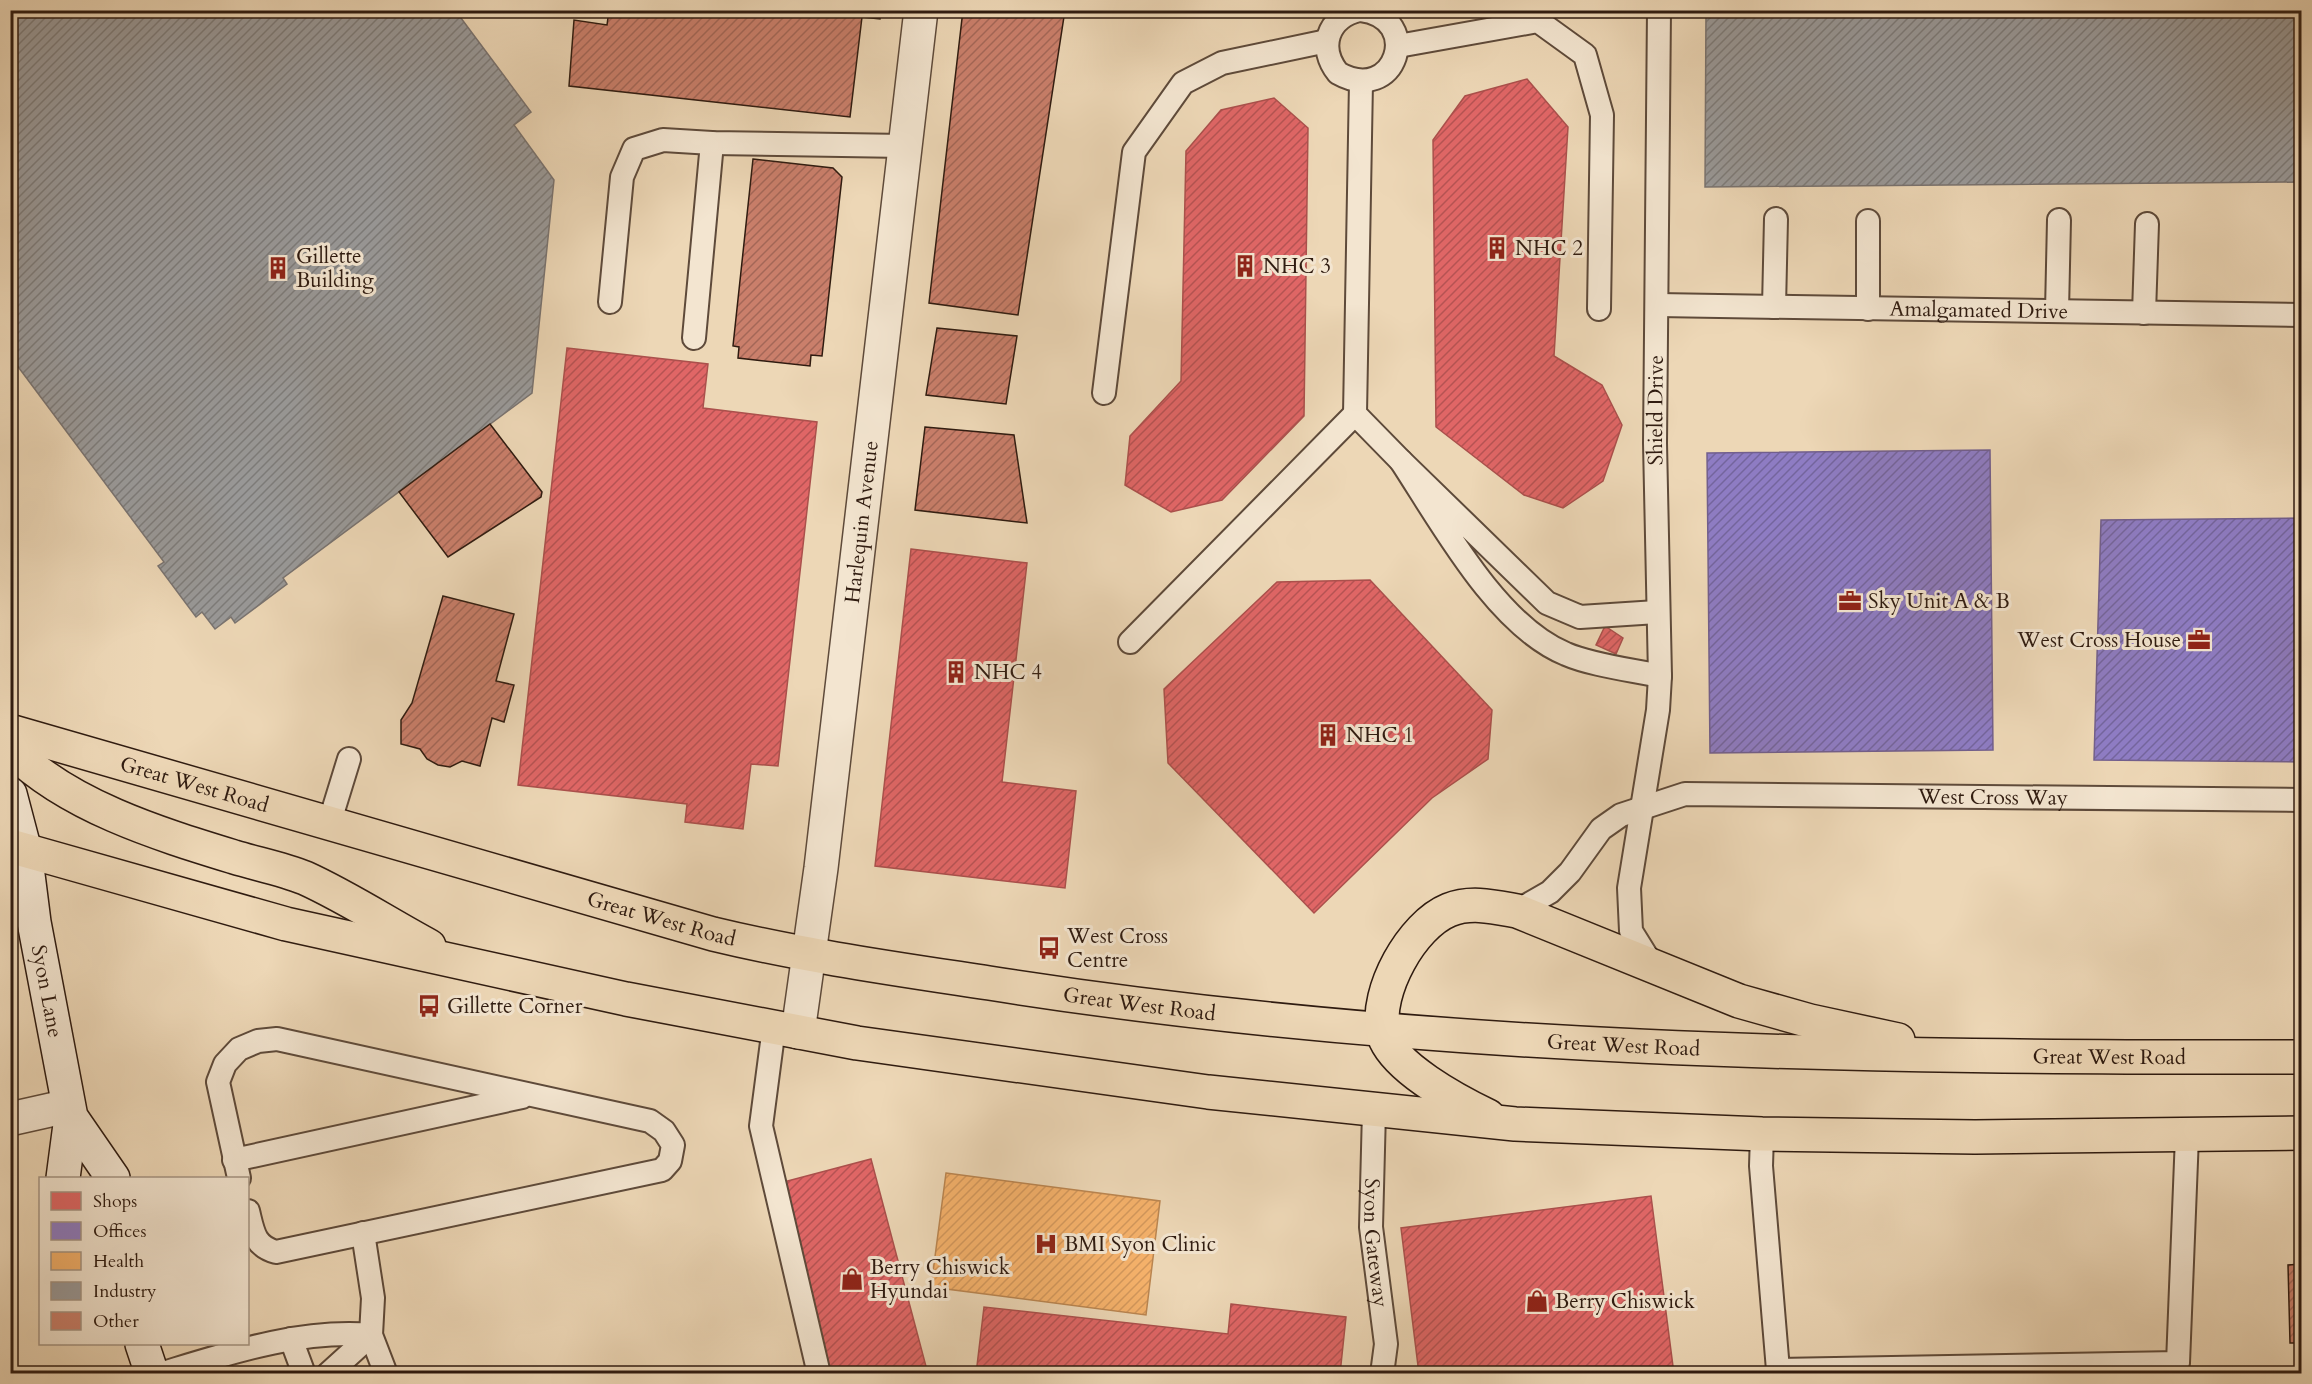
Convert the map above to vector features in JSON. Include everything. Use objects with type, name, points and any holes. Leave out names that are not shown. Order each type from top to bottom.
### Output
[{"type":"highway","name":"Great West Road","points":[[10,730],[713,934],[808,954],[1057,994],[1200,1013],[1383,1032],[1653,1048],[1981,1058],[2301,1057]]},
{"type":"highway","points":[[10,748],[26,764],[55,783],[107,811],[158,834],[304,878],[462,964]]},
{"type":"highway","points":[[15,844],[286,924],[462,964],[786,1030],[1196,1090],[1374,1111],[1515,1124],[1762,1134],[2187,1136],[2301,1133]]},
{"type":"highway","points":[[1515,1124],[1491,1118],[1473,1109],[1422,1077],[1402,1060],[1383,1032],[1384,1004],[1393,973],[1406,948],[1428,923],[1450,909],[1480,905],[1517,911],[1738,1001],[1810,1021],[1981,1058]]},
{"type":"street","name":"Harlequin Avenue","points":[[786,1030],[808,954],[824,844],[921,10]]},
{"type":"street","name":"Syon Lane","points":[[10,794],[15,844],[34,922],[69,1111],[63,1177]]},
{"type":"street","name":"Syon Lane","points":[[69,1111],[112,1177]]},
{"type":"street","points":[[10,1119],[69,1111]]},
{"type":"street","points":[[142,1345],[152,1374]]},
{"type":"lane","points":[[1360,10],[1382,16],[1390,24],[1398,46],[1391,68],[1372,80],[1361,82],[1338,73],[1331,64],[1327,41],[1331,29],[1338,20],[1360,10]]},
{"type":"lane","name":"Shield Drive","points":[[1654,968],[1631,931],[1629,888],[1658,710],[1660,676],[1654,443],[1658,305],[1659,10]]},
{"type":"lane","points":[[1398,46],[1538,21],[1585,56],[1602,116],[1599,309]]},
{"type":"lane","points":[[1104,393],[1134,152],[1183,83],[1222,63],[1327,41]]},
{"type":"lane","points":[[1130,642],[1355,414],[1361,82]]},
{"type":"lane","points":[[610,302],[622,177],[634,149],[663,140],[905,146]]},
{"type":"lane","points":[[694,338],[712,143]]},
{"type":"lane","points":[[1774,307],[1776,219]]},
{"type":"lane","points":[[1868,220],[1868,309]]},
{"type":"lane","points":[[2058,311],[2060,220]]},
{"type":"lane","points":[[2144,313],[2147,224]]},
{"type":"lane","name":"Amalgamated Drive","points":[[1658,305],[2301,315]]},
{"type":"lane","points":[[1355,414],[1547,603],[1580,617],[1657,612]]},
{"type":"lane","points":[[1401,461],[1482,583],[1527,630],[1566,654],[1660,676]]},
{"type":"lane","points":[[329,824],[349,759]]},
{"type":"lane","name":"West Cross Way","points":[[1517,911],[1550,892],[1570,872],[1601,829],[1621,814],[1685,794],[2301,800]]},
{"type":"lane","points":[[786,1030],[761,1126],[819,1374]]},
{"type":"lane","points":[[249,1215],[255,1239],[264,1248],[276,1251],[662,1170],[670,1161],[673,1145],[664,1131],[650,1120],[277,1039],[258,1041],[239,1049],[225,1064],[218,1082],[236,1169],[530,1095]]},
{"type":"lane","name":"Syon Gateway","points":[[1374,1111],[1371,1227],[1386,1344],[1382,1374]]},
{"type":"lane","points":[[1762,1134],[1761,1166],[1778,1372],[2178,1363],[2187,1136]]},
{"type":"lane","points":[[363,1233],[373,1298],[371,1335],[386,1374]]},
{"type":"lane","points":[[160,1374],[291,1339],[338,1332],[371,1335]]},
{"type":"lane","points":[[328,1374],[371,1335]]},
{"type":"lane","points":[[291,1339],[304,1374]]},
{"type":"building: Shops","name":"NHC 2","points":[[1527,79],[1568,127],[1554,356],[1602,385],[1622,425],[1603,481],[1563,508],[1524,495],[1436,427],[1433,140],[1465,96]]},
{"type":"building: Shops","name":"NHC 3","points":[[1274,98],[1308,128],[1304,416],[1222,500],[1171,512],[1125,485],[1130,436],[1181,381],[1186,151],[1221,110]]},
{"type":"building: Shops","points":[[567,348],[708,364],[703,408],[817,422],[778,766],[751,764],[743,829],[685,822],[687,804],[518,785]]},
{"type":"building: Shops","name":"NHC 4","points":[[911,549],[1027,563],[1002,782],[1076,791],[1065,888],[875,866]]},
{"type":"building: Shops","name":"NHC 1","points":[[1370,580],[1492,710],[1488,759],[1432,798],[1314,913],[1168,763],[1164,689],[1277,582]]},
{"type":"building: Shops","points":[[1605,626],[1623,638],[1616,654],[1596,645]]},
{"type":"building: Shops","name":"Berry Chiswick Hyundai","points":[[871,1159],[928,1374],[826,1374],[776,1184]]},
{"type":"building: Shops","name":"Berry Chiswick","points":[[1651,1196],[1674,1374],[1419,1374],[1401,1228]]},
{"type":"building: Shops","points":[[1231,1304],[1346,1317],[1340,1374],[976,1374],[984,1307],[1228,1334]]},
{"type":"building: Offices","name":"Sky Unit A & B","points":[[1990,450],[1993,750],[1710,753],[1707,453]]},
{"type":"building: Offices","name":"West Cross House","points":[[2302,518],[2302,762],[2094,760],[2101,520]]},
{"type":"building: Health","name":"BMI Syon Clinic","points":[[946,1173],[1160,1201],[1146,1315],[931,1287]]},
{"type":"building: Industry","name":"Gillette Building","points":[[10,10],[455,10],[531,112],[514,125],[554,180],[532,393],[283,578],[287,584],[235,623],[231,617],[215,629],[202,612],[196,617],[158,566],[164,562],[10,356]]},
{"type":"building: Industry","points":[[1706,10],[2302,10],[2302,182],[1705,187]]},
{"type":"building: Other","points":[[609,10],[881,10],[880,19],[862,17],[850,117],[569,86],[574,20],[607,25]]},
{"type":"building: Other","points":[[963,10],[1065,10],[1018,315],[929,303]]},
{"type":"building: Other","points":[[753,159],[833,168],[842,177],[822,356],[811,355],[810,366],[738,358],[739,347],[733,346]]},
{"type":"building: Other","points":[[937,328],[1017,336],[1006,404],[926,395]]},
{"type":"building: Other","points":[[490,424],[542,492],[541,497],[448,557],[399,492]]},
{"type":"building: Other","points":[[925,427],[1014,435],[1027,523],[915,510]]},
{"type":"building: Other","points":[[443,596],[514,614],[496,681],[514,685],[504,722],[492,718],[480,766],[462,761],[450,767],[438,765],[427,759],[420,749],[401,744],[401,720],[412,703]]},
{"type":"building: Other","points":[[2302,1264],[2302,1343],[2290,1343],[2288,1265]]},
{"type":"place","name":"NHC 2","points":[[1497,248]]},
{"type":"place","name":"NHC 3","points":[[1245,266]]},
{"type":"place","name":"Gillette Building","points":[[278,268]]},
{"type":"place","name":"Sky Unit A & B","points":[[1850,601]]},
{"type":"place","name":"West Cross House","points":[[2199,640]]},
{"type":"place","name":"NHC 4","points":[[956,672]]},
{"type":"place","name":"NHC 1","points":[[1328,735]]},
{"type":"place","name":"West Cross Centre","points":[[1049,948]]},
{"type":"place","name":"Gillette Corner","points":[[429,1006]]},
{"type":"place","name":"BMI Syon Clinic","points":[[1046,1244]]},
{"type":"place","name":"Berry Chiswick Hyundai","points":[[852,1279]]},
{"type":"place","name":"Berry Chiswick","points":[[1537,1301]]}]
